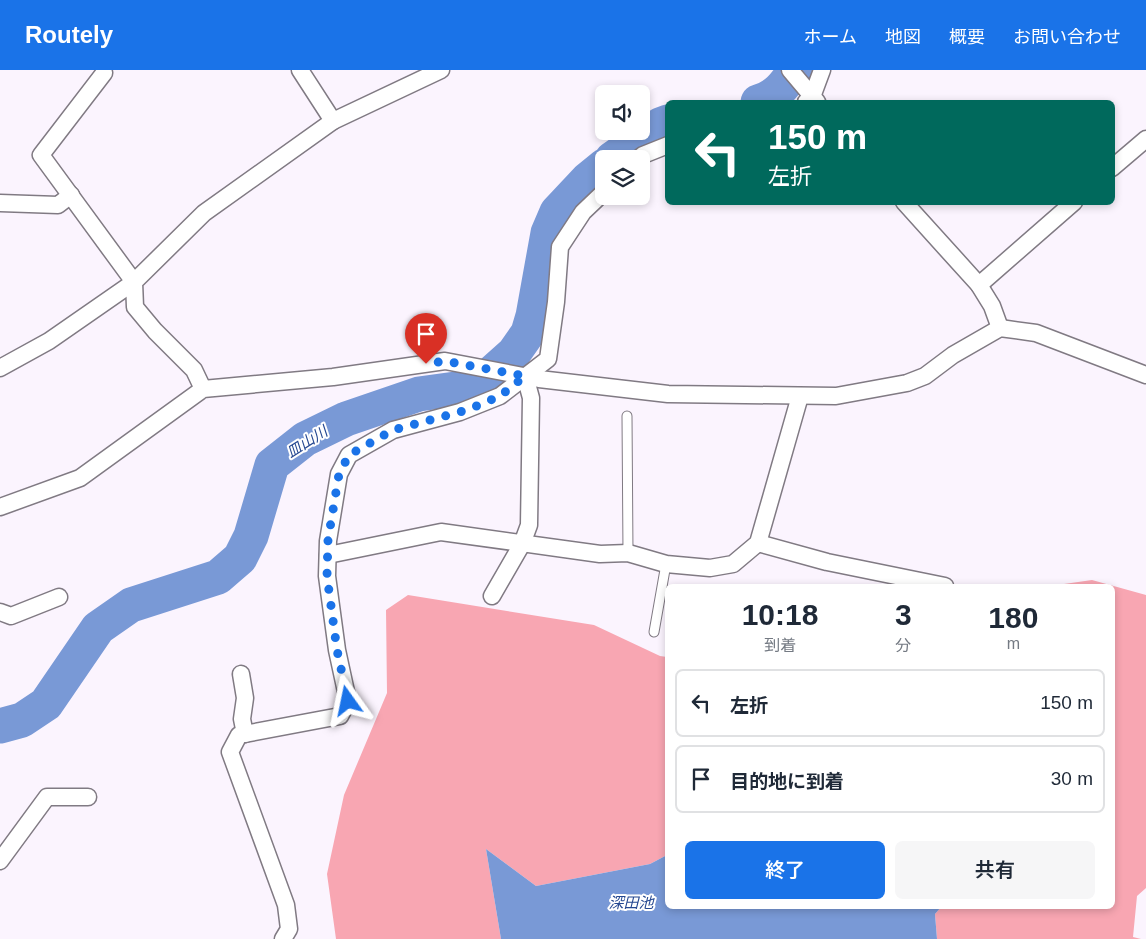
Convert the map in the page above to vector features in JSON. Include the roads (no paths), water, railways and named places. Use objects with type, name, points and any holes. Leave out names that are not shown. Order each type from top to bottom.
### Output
[{"type":"street","points":[[300,70],[333,121]]},
{"type":"street","points":[[0,368],[49,341],[134,282],[204,213],[333,121],[440,70]]},
{"type":"street","points":[[790,70],[811,100]]},
{"type":"street","points":[[812,100],[822,70]]},
{"type":"street","points":[[104,73],[42,155],[134,282],[135,307],[155,331],[194,370],[203,389]]},
{"type":"street","points":[[1115,165],[1146,139]]},
{"type":"street","points":[[650,152],[665,146]]},
{"type":"street","points":[[0,203],[58,205],[71,195]]},
{"type":"street","points":[[283,939],[289,929],[286,905],[230,752],[239,735],[340,716],[348,701],[337,650],[327,576],[328,540],[339,474],[349,455],[393,430],[460,412],[500,396],[548,359],[556,302],[560,247],[583,212],[595,201]]},
{"type":"street","points":[[907,205],[979,285],[992,306],[1000,328]]},
{"type":"street","points":[[979,285],[1071,205]]},
{"type":"street","points":[[0,507],[80,478],[203,389],[333,376],[445,361],[525,376],[668,394],[836,396],[907,383],[925,376],[953,355],[1000,328],[1036,333],[1146,375]]},
{"type":"street","points":[[492,596],[522,544],[528,525],[531,398],[525,376]]},
{"type":"street","points":[[328,555],[441,532],[600,554],[628,553],[666,564],[710,568],[733,564],[758,543],[800,396]]},
{"type":"street","points":[[758,543],[827,562],[935,584]]},
{"type":"street","points":[[0,612],[11,616],[59,597]]},
{"type":"street","points":[[241,674],[245,698],[242,719],[245,734]]},
{"type":"street","points":[[0,861],[47,797],[88,797]]},
{"type":"lane","points":[[627,416],[628,553]]},
{"type":"lane","points":[[654,632],[666,564]]},
{"type":"water","name":"深田池","points":[[486,849],[536,886],[650,864],[665,856],[665,909],[939,909],[935,914],[937,939],[501,939]]},
{"type":"waterway","name":"皿山川","points":[[763,100],[780,90],[795,70]]},
{"type":"waterway","name":"皿山川","points":[[625,150],[665,123]]},
{"type":"waterway","name":"皿山川","points":[[0,726],[22,720],[46,704],[98,628],[131,605],[218,577],[240,558],[251,536],[272,465],[305,439],[346,419],[419,394],[477,386],[514,353],[528,333],[533,316],[548,233],[557,212],[595,173]]}]
